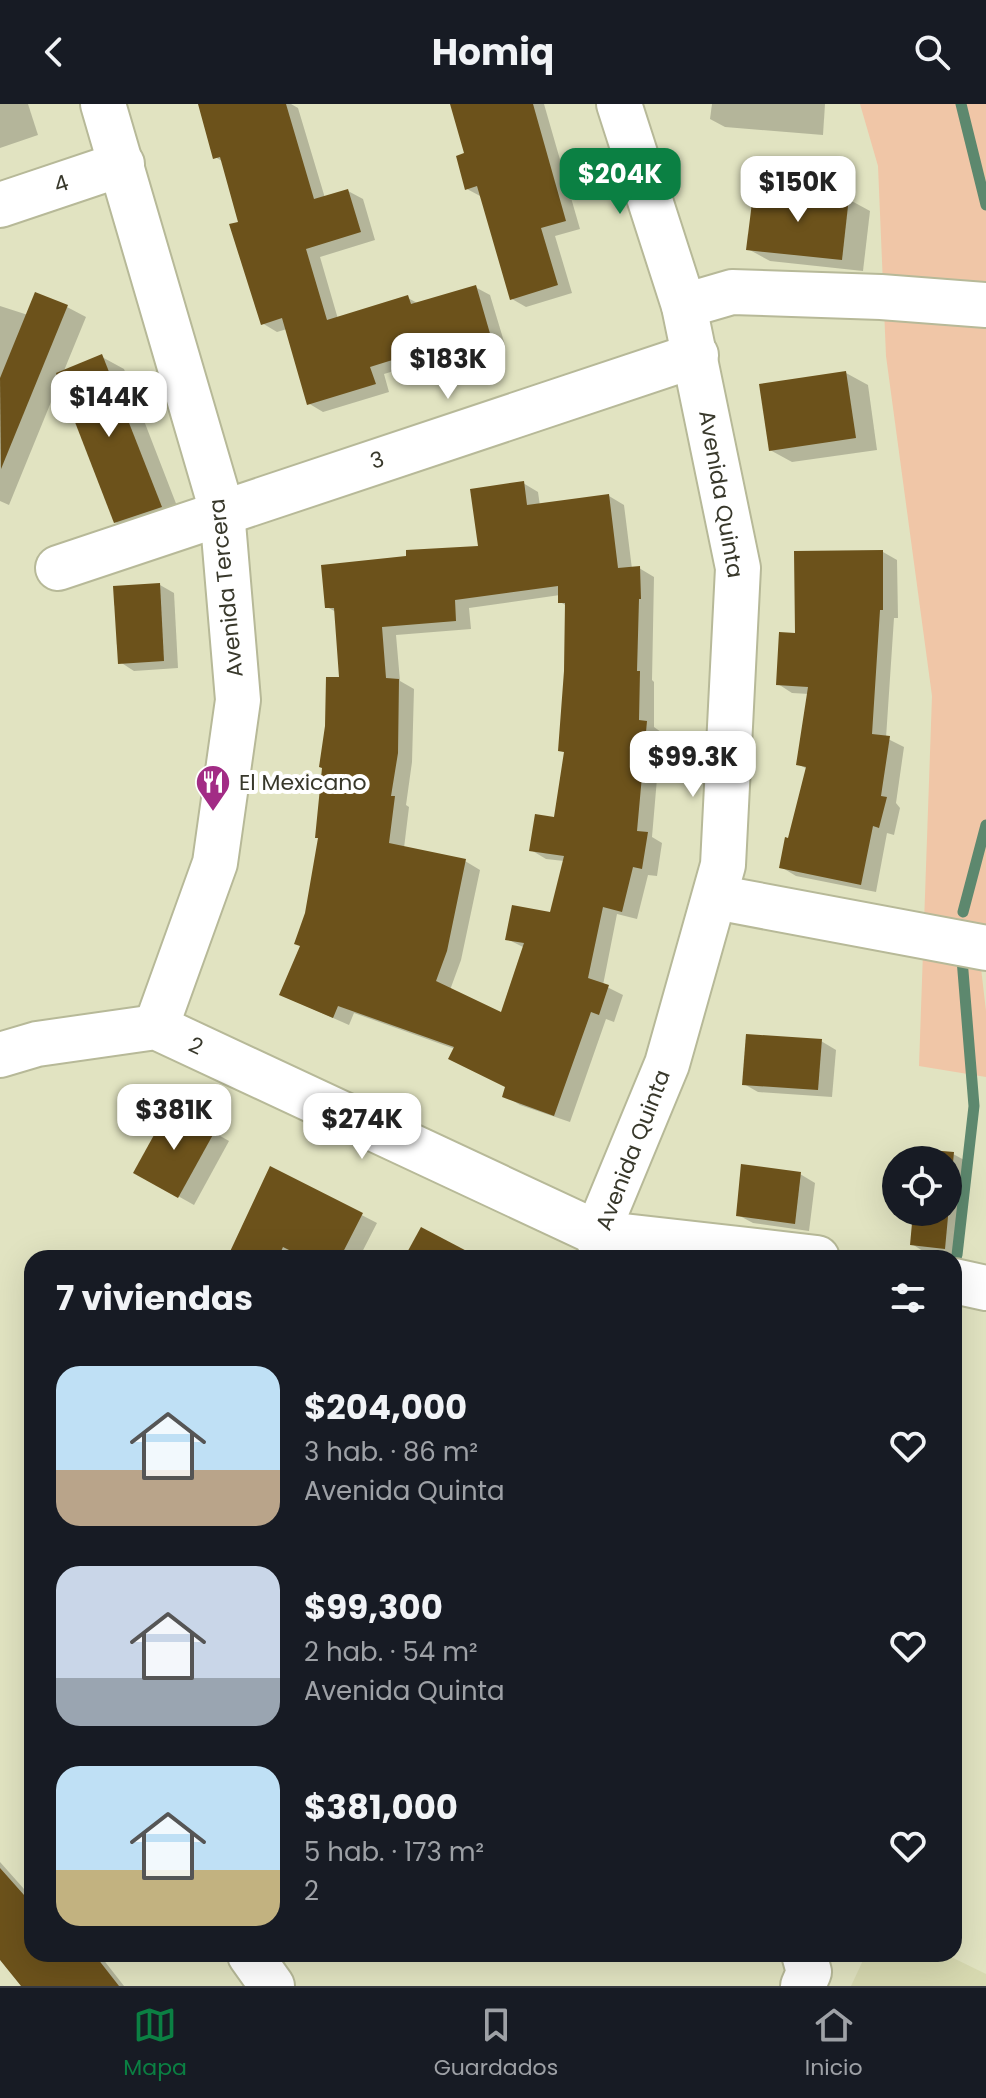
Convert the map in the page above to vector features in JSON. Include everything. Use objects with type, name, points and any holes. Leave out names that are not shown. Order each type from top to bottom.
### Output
[{"type":"street","name":"Avenida Tercera","points":[[103,104],[222,511],[238,700],[215,863],[156,1027]]},
{"type":"street","name":"Avenida Quinta","points":[[601,1246],[667,1064],[723,865],[738,568],[684,306],[619,104]]},
{"type":"street","name":"4","points":[[0,205],[122,164]]},
{"type":"street","points":[[684,306],[732,292],[881,297],[986,305]]},
{"type":"street","name":"3","points":[[58,568],[696,355]]},
{"type":"street","points":[[715,897],[986,948]]},
{"type":"street","points":[[0,1055],[37,1044],[156,1027]]},
{"type":"street","name":"2","points":[[156,1027],[601,1246],[673,1250]]},
{"type":"street","points":[[962,1283],[986,1288]]},
{"type":"street","points":[[803,1986],[809,1972],[806,1962]]},
{"type":"shaded area","points":[[860,104],[986,104],[986,945],[981,968],[986,1011],[986,1077],[919,1066],[932,696],[886,356],[878,166]]},
{"type":"shaded area","points":[[862,1962],[961,1962],[986,1974],[986,1986],[851,1986]]},
{"type":"building","points":[[198,104],[286,104],[314,199],[348,189],[361,232],[306,249],[327,320],[408,295],[411,304],[476,285],[491,337],[452,349],[450,342],[370,367],[376,384],[307,405],[282,318],[261,325],[229,224],[238,222],[220,157],[213,159]]},
{"type":"building","points":[[450,104],[533,104],[566,221],[541,228],[558,285],[510,300],[477,186],[465,190],[456,156],[464,153]]},
{"type":"building","points":[[754,187],[849,197],[842,260],[746,250]]},
{"type":"building","points":[[35,292],[68,305],[1,469],[0,378]]},
{"type":"building","points":[[102,354],[162,507],[114,523],[56,373]]},
{"type":"building","points":[[846,371],[856,438],[769,451],[759,384]]},
{"type":"building","points":[[524,481],[527,505],[609,494],[618,568],[640,566],[639,720],[647,721],[637,831],[648,832],[642,869],[633,867],[622,912],[603,907],[588,978],[609,985],[599,1015],[591,1012],[554,1116],[502,1097],[505,1087],[448,1059],[454,1047],[338,1006],[333,1018],[279,995],[300,946],[294,944],[305,913],[318,838],[315,838],[326,677],[339,677],[334,608],[325,608],[321,565],[406,556],[406,550],[478,546],[470,489]],"holes":[[[558,586],[558,603],[565,603],[558,751],[564,752],[554,817],[535,814],[529,851],[564,856],[550,912],[512,905],[505,940],[524,943],[501,1012],[436,981],[447,951],[466,859],[389,843],[395,796],[391,796],[398,753],[399,679],[386,678],[382,627],[456,621],[455,600]]]},
{"type":"building","points":[[883,550],[883,610],[880,610],[872,734],[890,736],[881,796],[887,797],[879,828],[873,826],[861,885],[779,868],[806,767],[796,765],[808,687],[776,685],[779,632],[795,633],[794,551]]},
{"type":"building","points":[[160,583],[164,661],[118,664],[113,586]]},
{"type":"building","points":[[746,1034],[822,1039],[818,1090],[742,1085]]},
{"type":"building","points":[[170,1106],[215,1131],[178,1198],[133,1173]]},
{"type":"building","points":[[741,1164],[801,1172],[795,1224],[736,1216]]},
{"type":"building","points":[[270,1166],[363,1213],[344,1250],[289,1250],[283,1247],[282,1250],[231,1250]]},
{"type":"building","points":[[912,1226],[947,1226],[945,1249],[910,1245]]},
{"type":"building","points":[[421,1227],[465,1250],[408,1250]]},
{"type":"building","points":[[0,1868],[24,1895],[24,1962],[100,1962],[119,1986],[21,1986],[0,1960]]},
{"type":"waterway","points":[[961,104],[986,205]]},
{"type":"waterway","points":[[963,912],[986,825]]},
{"type":"waterway","points":[[958,1250],[974,1106],[962,959]]},
{"type":"place","name":"El Mexicano","points":[[213,813]]}]
